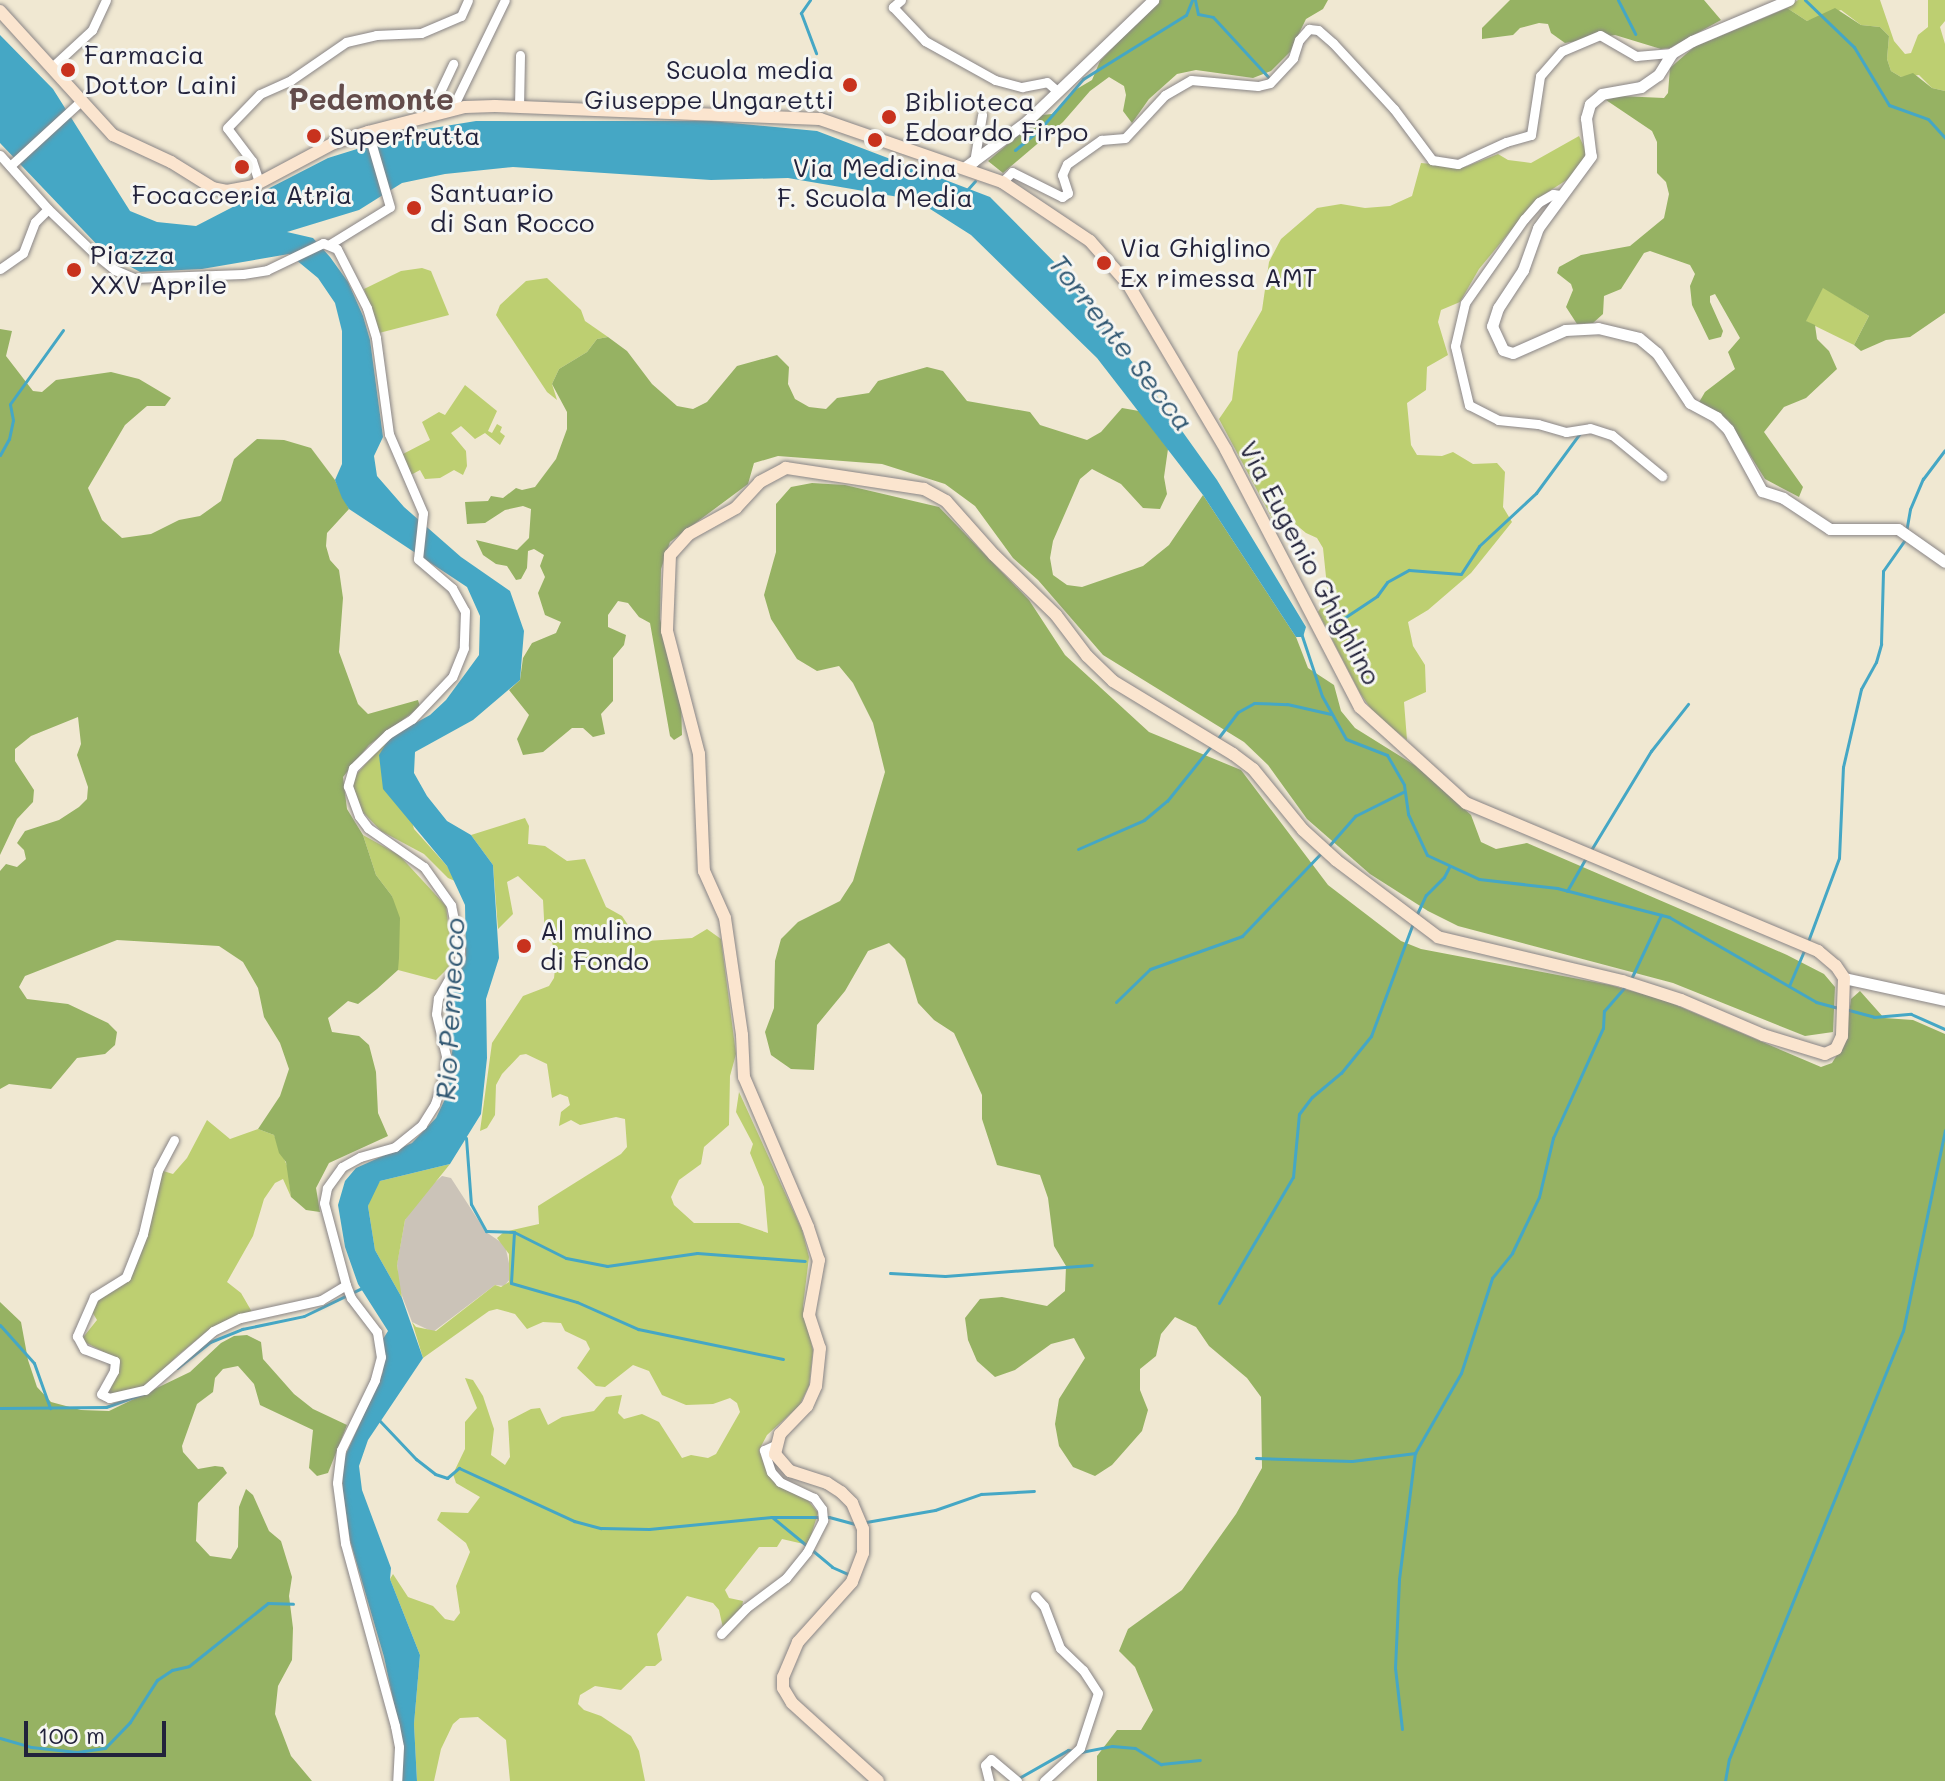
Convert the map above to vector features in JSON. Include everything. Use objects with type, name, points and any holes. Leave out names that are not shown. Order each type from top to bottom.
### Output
[{"type":"main road","name":"Via Eugenio Ghighlino","points":[[0,11],[53,66],[77,104],[113,135],[171,162],[213,188],[227,191],[259,182],[334,143],[451,111],[519,107],[820,119],[969,165],[1002,182],[1090,241],[1128,284],[1226,450],[1360,707],[1466,803],[1818,951],[1836,966],[1844,978]]},
{"type":"main road","points":[[878,1781],[792,1703],[783,1688],[783,1677],[798,1642],[852,1582],[860,1564],[864,1539],[860,1518],[852,1503],[827,1483],[790,1471],[780,1462],[775,1445],[780,1434],[807,1406],[816,1386],[820,1348],[809,1315],[819,1260],[744,1077],[742,1035],[725,918],[704,871],[699,754],[667,631],[670,555],[689,534],[736,508],[760,482],[786,468],[924,489],[946,501],[994,555],[1056,615],[1087,656],[1113,681],[1243,761],[1274,791],[1303,830],[1336,860],[1438,937],[1622,981],[1825,1054],[1836,1049],[1842,1036],[1844,978]]},
{"type":"street","points":[[53,66],[92,30],[106,0]]},
{"type":"street","points":[[259,182],[252,161],[227,128],[260,94],[291,80],[346,42],[376,35],[421,33],[461,16],[468,0]]},
{"type":"street","points":[[451,111],[505,0]]},
{"type":"street","points":[[901,0],[893,7],[925,41],[995,80],[1022,87],[1047,82],[1057,91]]},
{"type":"street","points":[[969,165],[1027,121],[1153,0]]},
{"type":"street","points":[[1002,182],[1012,172],[1062,197],[1068,193],[1062,175],[1067,164],[1101,140],[1125,138],[1165,95],[1191,80],[1258,86],[1270,83],[1293,58],[1299,40],[1309,29],[1318,30],[1394,109],[1432,160],[1458,164],[1506,142],[1531,135],[1540,76],[1562,51],[1600,35],[1636,56],[1672,53],[1789,0]]},
{"type":"street","points":[[1672,53],[1658,75],[1641,87],[1602,94],[1590,104],[1586,118],[1591,156],[1538,228],[1523,270],[1498,308],[1492,326],[1503,350],[1513,353],[1522,351],[1565,330],[1598,328],[1639,338],[1657,353],[1690,403],[1716,417],[1728,429],[1762,491],[1783,498],[1830,529],[1898,529],[1945,562]]},
{"type":"street","points":[[519,107],[520,55]]},
{"type":"street","points":[[428,117],[453,64]]},
{"type":"street","points":[[12,164],[77,104]]},
{"type":"street","points":[[969,165],[982,115]]},
{"type":"street","points":[[0,155],[12,164],[48,209],[115,270],[146,280],[243,274],[288,262],[390,207],[369,134]]},
{"type":"street","points":[[1560,195],[1553,194],[1539,202],[1524,219],[1465,303],[1455,346],[1469,405],[1498,420],[1538,424],[1566,432],[1590,428],[1612,435],[1662,476]]},
{"type":"street","points":[[0,269],[23,253],[35,222],[48,209]]},
{"type":"street","points":[[326,244],[337,249],[367,308],[376,338],[389,434],[423,513],[417,555],[460,599],[465,611],[464,648],[452,677],[418,714],[388,734],[353,768],[348,786],[352,801],[368,828],[405,851],[444,890],[457,925],[459,961],[438,998],[436,1014],[446,1056],[435,1104],[405,1141],[342,1167],[327,1188],[323,1213],[348,1291],[377,1332],[381,1357],[375,1380],[338,1461],[338,1495],[345,1543],[395,1726],[399,1747],[397,1781]]},
{"type":"street","points":[[1844,978],[1945,1000]]},
{"type":"street","points":[[174,1140],[158,1170],[143,1234],[126,1277],[94,1297],[77,1336],[84,1349],[115,1361],[114,1371],[101,1394],[109,1398],[145,1390],[213,1331],[240,1318],[348,1291]]},
{"type":"street","points":[[721,1634],[746,1608],[786,1578],[807,1552],[823,1520],[822,1509],[814,1498],[775,1478],[764,1453],[767,1445],[775,1445]]},
{"type":"street","points":[[1035,1596],[1044,1606],[1060,1648],[1083,1670],[1098,1693],[1080,1748],[1044,1781]]},
{"type":"street","points":[[989,1781],[985,1765],[991,1759],[1017,1781]]},
{"type":"shaded area","points":[[442,1176],[451,1178],[486,1232],[505,1245],[512,1277],[504,1286],[495,1285],[433,1332],[412,1322],[399,1288],[397,1264],[405,1220],[424,1192]]},
{"type":"green space","points":[[1158,0],[1328,0],[1323,9],[1306,19],[1290,52],[1271,71],[1253,78],[1196,70],[1177,74],[1149,99],[1132,123],[1123,111],[1124,86],[1109,77],[1090,91],[1063,122],[1003,173],[988,161],[1042,115],[1052,114],[1075,90],[1092,80],[1100,61]]},
{"type":"green space","points":[[1510,0],[1704,0],[1721,20],[1670,48],[1661,49],[1615,35],[1565,43],[1551,33],[1548,24],[1539,23],[1520,28],[1513,35],[1482,39],[1482,28]]},
{"type":"green space","points":[[1798,0],[1880,0],[1894,41],[1905,54],[1911,53],[1918,35],[1928,27],[1928,0],[1945,0],[1945,21],[1940,27],[1945,44],[1945,91],[1932,88],[1919,75],[1901,77],[1891,71],[1887,59],[1889,36],[1880,27],[1861,25],[1841,10],[1807,21],[1787,8]]},
{"type":"green space","points":[[1787,8],[1807,21],[1835,8],[1861,25],[1880,27],[1889,36],[1887,59],[1891,71],[1901,77],[1913,73],[1932,88],[1945,91],[1945,313],[1910,337],[1886,340],[1861,351],[1854,345],[1869,316],[1823,288],[1806,321],[1815,325],[1817,339],[1829,351],[1837,369],[1806,398],[1784,407],[1764,432],[1803,487],[1799,497],[1765,479],[1728,420],[1698,404],[1705,392],[1735,369],[1728,352],[1740,338],[1715,294],[1710,296],[1710,302],[1723,331],[1721,337],[1709,340],[1692,305],[1690,286],[1695,274],[1690,265],[1650,251],[1644,253],[1621,289],[1604,296],[1603,314],[1593,323],[1577,324],[1566,307],[1573,290],[1571,284],[1557,273],[1559,267],[1581,255],[1630,246],[1664,218],[1669,194],[1666,182],[1657,173],[1657,142],[1652,131],[1606,100],[1620,96],[1664,98],[1668,93],[1670,68],[1694,47]]},
{"type":"green space","points":[[1579,136],[1586,151],[1584,162],[1576,174],[1537,199],[1479,269],[1460,302],[1441,310],[1438,322],[1448,355],[1427,367],[1426,390],[1407,403],[1411,445],[1417,455],[1442,456],[1453,452],[1473,464],[1497,463],[1505,472],[1503,507],[1512,522],[1471,573],[1428,610],[1408,622],[1413,646],[1425,665],[1426,692],[1404,702],[1407,740],[1375,715],[1360,693],[1318,612],[1328,596],[1323,548],[1317,538],[1288,518],[1273,520],[1219,419],[1232,400],[1238,352],[1262,310],[1269,262],[1281,239],[1317,208],[1341,204],[1365,208],[1390,206],[1412,196],[1421,163],[1465,167],[1498,154],[1508,160],[1531,163]]},
{"type":"green space","points":[[422,268],[431,271],[449,315],[379,333],[364,289],[401,271]]},
{"type":"green space","points":[[547,278],[581,310],[585,321],[608,337],[597,339],[587,352],[559,369],[552,384],[557,400],[547,392],[496,315],[500,305],[526,281]]},
{"type":"green space","points":[[1823,287],[1869,316],[1854,345],[1805,321]]},
{"type":"green space","points":[[0,329],[12,331],[6,356],[33,391],[42,392],[56,380],[111,372],[139,379],[171,398],[165,406],[147,406],[125,425],[88,488],[102,520],[122,538],[151,534],[179,520],[200,516],[221,501],[234,459],[257,439],[284,440],[311,448],[335,480],[349,509],[327,533],[326,546],[330,560],[339,570],[343,598],[339,652],[358,704],[368,714],[418,700],[420,707],[369,745],[343,777],[347,809],[363,835],[376,875],[392,896],[400,918],[399,958],[398,970],[377,989],[358,1004],[348,1001],[328,1018],[332,1032],[359,1036],[369,1045],[376,1072],[378,1113],[388,1136],[329,1163],[316,1188],[320,1212],[306,1210],[291,1197],[286,1162],[279,1153],[274,1135],[258,1129],[280,1096],[289,1069],[280,1043],[264,1017],[258,988],[243,962],[219,946],[117,940],[25,976],[19,987],[27,999],[68,1004],[108,1023],[117,1032],[115,1045],[105,1054],[77,1058],[51,1089],[9,1084],[0,1089],[0,871],[6,864],[17,867],[26,859],[24,850],[17,843],[25,831],[59,820],[79,807],[87,799],[88,787],[77,755],[81,744],[78,717],[31,736],[15,749],[15,761],[34,790],[33,802],[17,819],[0,855]]},
{"type":"green space","points":[[608,337],[627,351],[652,384],[677,406],[693,409],[707,402],[737,366],[777,355],[789,367],[788,384],[795,399],[809,407],[826,409],[837,398],[869,393],[878,381],[927,367],[943,371],[967,401],[1030,412],[1040,425],[1087,440],[1101,432],[1122,408],[1139,411],[1168,449],[1164,477],[1167,494],[1160,509],[1143,508],[1121,484],[1092,469],[1080,479],[1053,541],[1050,558],[1053,575],[1067,585],[1082,587],[1143,566],[1169,545],[1203,495],[1296,637],[1308,668],[1334,685],[1341,711],[1355,728],[1416,766],[1471,815],[1481,842],[1496,849],[1527,843],[1787,955],[1824,974],[1835,987],[1833,1032],[1805,1036],[1673,983],[1458,926],[1428,911],[1370,874],[1307,819],[1268,765],[1244,742],[1103,655],[1038,580],[1013,558],[975,506],[945,484],[882,464],[778,456],[754,463],[748,484],[670,542],[661,569],[660,619],[681,701],[682,735],[674,740],[670,736],[650,623],[639,617],[628,603],[618,601],[608,615],[608,627],[626,635],[624,645],[613,658],[613,701],[601,714],[605,734],[593,737],[583,728],[572,728],[543,752],[523,755],[517,739],[529,715],[509,690],[520,680],[523,658],[532,643],[556,633],[561,622],[545,615],[538,593],[545,577],[540,566],[544,555],[534,549],[528,551],[527,568],[521,579],[516,580],[507,566],[496,564],[483,555],[476,540],[517,550],[529,538],[531,509],[523,506],[505,510],[485,523],[467,524],[465,502],[488,501],[491,496],[503,498],[516,488],[535,487],[556,459],[567,429],[567,412],[552,384],[559,369],[587,352],[597,339]]},
{"type":"green space","points":[[465,385],[497,411],[488,431],[492,433],[497,424],[502,427],[500,432],[505,436],[500,445],[485,433],[475,439],[461,426],[451,433],[466,451],[467,466],[463,475],[454,470],[440,478],[425,479],[420,470],[409,476],[401,455],[430,440],[422,422],[439,412],[445,415]]},
{"type":"green space","points":[[812,483],[845,485],[939,507],[1029,600],[1065,655],[1149,732],[1241,770],[1328,885],[1401,941],[1421,949],[1610,985],[1664,1000],[1821,1067],[1832,1063],[1845,1042],[1851,999],[1860,991],[1884,1018],[1913,1020],[1945,1034],[1945,1781],[1097,1781],[1097,1756],[1117,1730],[1141,1730],[1153,1710],[1135,1667],[1119,1651],[1128,1629],[1182,1590],[1236,1514],[1262,1468],[1261,1397],[1247,1378],[1209,1346],[1196,1327],[1175,1317],[1161,1334],[1156,1356],[1140,1369],[1140,1390],[1148,1410],[1142,1431],[1112,1465],[1095,1476],[1073,1467],[1059,1446],[1055,1424],[1059,1399],[1085,1358],[1074,1338],[1051,1344],[1015,1370],[995,1377],[977,1361],[968,1340],[965,1318],[980,1299],[1002,1297],[1047,1306],[1065,1291],[1066,1266],[1054,1246],[1048,1198],[1040,1175],[997,1165],[982,1119],[982,1095],[954,1033],[934,1020],[918,1003],[905,959],[889,943],[868,951],[845,991],[817,1025],[814,1070],[791,1069],[771,1055],[765,1032],[774,1008],[775,961],[781,939],[798,922],[840,901],[853,881],[885,772],[873,723],[853,683],[839,666],[817,671],[797,659],[771,619],[764,595],[776,552],[776,504],[791,487]]},
{"type":"green space","points":[[390,737],[414,829],[447,866],[455,881],[424,854],[381,831],[361,810],[352,782]]},
{"type":"green space","points":[[525,818],[529,826],[528,844],[545,846],[567,861],[585,859],[606,907],[622,916],[632,931],[647,941],[692,938],[707,929],[721,939],[736,1054],[730,1076],[729,1125],[704,1147],[701,1164],[679,1180],[671,1197],[674,1205],[694,1223],[739,1223],[768,1233],[764,1187],[750,1153],[753,1144],[736,1112],[739,1092],[802,1230],[809,1257],[803,1306],[813,1351],[809,1386],[799,1406],[767,1435],[759,1450],[767,1473],[782,1488],[807,1499],[818,1513],[808,1545],[782,1539],[777,1547],[759,1547],[725,1590],[729,1598],[743,1601],[742,1607],[723,1628],[719,1610],[713,1603],[687,1596],[657,1634],[662,1660],[655,1666],[646,1666],[621,1690],[595,1686],[580,1695],[578,1704],[584,1710],[601,1716],[631,1736],[639,1751],[645,1781],[510,1781],[506,1740],[478,1717],[460,1718],[453,1724],[441,1749],[434,1781],[417,1781],[414,1724],[420,1655],[390,1579],[393,1574],[408,1597],[433,1606],[445,1619],[454,1621],[460,1613],[456,1586],[470,1552],[466,1543],[437,1520],[441,1512],[468,1513],[480,1497],[456,1483],[453,1474],[465,1449],[465,1422],[477,1408],[465,1378],[473,1380],[483,1396],[494,1429],[491,1455],[505,1465],[510,1457],[508,1421],[531,1409],[540,1408],[548,1425],[562,1417],[594,1411],[606,1397],[622,1395],[618,1413],[624,1419],[642,1414],[659,1422],[682,1458],[691,1455],[708,1458],[716,1454],[740,1412],[737,1403],[730,1398],[713,1404],[686,1405],[662,1395],[649,1371],[633,1365],[605,1387],[596,1386],[577,1368],[590,1349],[586,1341],[565,1331],[561,1323],[543,1322],[527,1329],[515,1314],[497,1309],[489,1311],[423,1358],[412,1322],[416,1327],[436,1331],[495,1285],[501,1287],[509,1282],[509,1254],[497,1238],[504,1232],[539,1224],[538,1206],[621,1154],[627,1147],[625,1119],[616,1117],[580,1125],[571,1120],[559,1126],[561,1112],[570,1105],[568,1097],[560,1094],[552,1098],[547,1064],[526,1054],[520,1055],[502,1074],[496,1085],[495,1115],[487,1128],[480,1131],[492,1043],[523,996],[549,986],[554,978],[556,960],[552,942],[545,937],[543,900],[518,876],[507,882],[513,914],[498,929],[493,865],[471,835]]},
{"type":"green space","points":[[363,835],[399,855],[446,906],[453,963],[436,980],[398,970],[398,926],[392,896],[376,875]]},
{"type":"green space","points":[[207,1120],[230,1139],[258,1129],[274,1135],[288,1168],[291,1197],[283,1179],[275,1183],[264,1199],[253,1236],[227,1282],[241,1293],[252,1312],[209,1330],[146,1387],[111,1396],[105,1393],[115,1358],[81,1340],[97,1320],[91,1310],[98,1298],[130,1278],[160,1170],[173,1174],[187,1158]]},
{"type":"green space","points":[[450,1164],[405,1220],[397,1265],[402,1298],[375,1250],[368,1206],[373,1190],[380,1181]]},
{"type":"green space","points":[[0,1302],[21,1322],[37,1387],[51,1402],[81,1410],[109,1411],[190,1372],[221,1343],[234,1336],[247,1335],[261,1342],[263,1359],[294,1394],[313,1409],[347,1425],[328,1473],[317,1476],[309,1468],[313,1430],[260,1405],[254,1384],[238,1366],[223,1369],[215,1378],[213,1392],[197,1404],[182,1446],[183,1452],[198,1469],[223,1467],[227,1473],[198,1503],[196,1541],[210,1556],[231,1559],[238,1547],[239,1507],[246,1489],[253,1495],[269,1531],[281,1541],[292,1577],[289,1596],[293,1628],[292,1660],[278,1686],[275,1714],[291,1756],[312,1781],[0,1781]]},
{"type":"water","name":"Rio Pernecco","points":[[0,35],[53,89],[130,211],[157,222],[196,226],[328,158],[415,131],[476,121],[711,121],[817,131],[990,197],[1070,278],[1147,382],[1217,480],[1306,627],[1303,637],[1296,637],[1203,495],[1097,358],[971,235],[916,200],[788,178],[711,180],[513,167],[445,174],[402,183],[359,210],[287,232],[313,238],[348,282],[363,316],[370,340],[383,437],[374,456],[377,476],[404,507],[461,557],[510,591],[524,631],[520,680],[473,720],[415,752],[414,773],[427,796],[447,821],[471,835],[493,865],[499,958],[486,999],[487,1058],[481,1114],[450,1164],[380,1181],[368,1206],[375,1250],[402,1298],[423,1358],[368,1440],[359,1466],[362,1490],[391,1568],[390,1579],[420,1655],[414,1724],[417,1781],[400,1781],[402,1741],[384,1657],[350,1540],[343,1492],[342,1463],[383,1372],[383,1339],[388,1331],[358,1284],[345,1247],[338,1205],[345,1181],[356,1168],[412,1143],[436,1118],[445,1099],[453,1046],[445,1004],[466,959],[465,905],[447,866],[383,789],[379,755],[390,737],[430,715],[446,700],[479,655],[480,616],[467,587],[349,509],[342,498],[335,480],[342,464],[342,331],[335,303],[318,278],[289,254],[202,269],[140,272],[104,252],[0,143]]},
{"type":"waterway","points":[[810,0],[801,13],[816,53]]},
{"type":"waterway","points":[[1015,150],[1041,128],[1083,79],[1186,15],[1192,0]]},
{"type":"waterway","points":[[1195,0],[1198,14],[1213,17],[1270,79]]},
{"type":"waterway","points":[[1618,0],[1635,34]]},
{"type":"waterway","points":[[1805,0],[1854,47],[1889,105],[1928,119],[1945,138]]},
{"type":"waterway","points":[[967,190],[975,181]]},
{"type":"waterway","points":[[0,455],[9,439],[13,420],[10,404],[63,330]]},
{"type":"waterway","points":[[1323,632],[1377,596],[1387,582],[1409,570],[1461,574],[1479,546],[1536,493],[1580,433]]},
{"type":"waterway","points":[[1906,532],[1910,509],[1923,479],[1945,450]]},
{"type":"waterway","points":[[1807,944],[1839,858],[1843,767],[1861,689],[1876,662],[1881,644],[1883,571],[1905,539]]},
{"type":"waterway","name":"Torrente Secca","points":[[1301,633],[1322,696],[1346,739],[1387,755],[1404,785],[1408,814],[1427,855],[1479,879],[1557,888],[1669,917],[1816,1002],[1838,1008]]},
{"type":"waterway","points":[[1216,741],[1238,712],[1254,703],[1287,704],[1331,714]]},
{"type":"waterway","points":[[1591,850],[1651,751],[1688,704]]},
{"type":"waterway","points":[[1078,849],[1144,820],[1167,801],[1211,746]]},
{"type":"waterway","points":[[1327,848],[1355,816],[1403,792]]},
{"type":"waterway","points":[[1116,1002],[1150,969],[1242,936],[1321,853]]},
{"type":"waterway","points":[[1567,891],[1587,856]]},
{"type":"waterway","points":[[1416,916],[1426,895],[1444,877],[1449,867]]},
{"type":"waterway","points":[[1631,979],[1661,915]]},
{"type":"waterway","points":[[1219,1303],[1293,1177],[1299,1114],[1312,1097],[1341,1073],[1371,1036],[1413,923]]},
{"type":"waterway","points":[[1789,986],[1804,951]]},
{"type":"waterway","points":[[1402,1729],[1395,1668],[1399,1579],[1415,1453],[1461,1373],[1492,1278],[1512,1253],[1539,1197],[1553,1138],[1603,1028],[1604,1011],[1627,985]]},
{"type":"waterway","name":"Torrente Secca","points":[[1845,1009],[1874,1017],[1911,1014],[1945,1029]]},
{"type":"waterway","points":[[1725,1781],[1729,1759],[1903,1331],[1945,1130]]},
{"type":"waterway","points":[[466,1138],[471,1204],[486,1231],[514,1232],[566,1258],[607,1266],[697,1253],[805,1261]]},
{"type":"waterway","points":[[514,1232],[511,1283],[577,1302],[638,1329],[783,1359]]},
{"type":"waterway","points":[[890,1273],[945,1276],[1092,1265]]},
{"type":"waterway","points":[[177,1368],[210,1342],[242,1329],[304,1316],[362,1288]]},
{"type":"waterway","points":[[0,1325],[34,1363],[50,1408]]},
{"type":"waterway","points":[[0,1408],[106,1407],[145,1393]]},
{"type":"waterway","points":[[379,1420],[435,1474],[447,1478],[459,1468],[574,1521],[601,1528],[649,1529],[771,1517],[829,1517],[855,1524]]},
{"type":"waterway","points":[[1256,1458],[1352,1461],[1415,1453]]},
{"type":"waterway","points":[[866,1522],[935,1510],[981,1494],[1034,1491]]},
{"type":"waterway","points":[[772,1517],[806,1545]]},
{"type":"waterway","points":[[812,1550],[832,1567],[848,1574]]},
{"type":"waterway","points":[[0,1738],[31,1747],[77,1752],[105,1748],[130,1722],[157,1680],[172,1670],[189,1666],[268,1603],[293,1604]]},
{"type":"waterway","points":[[1081,1752],[1112,1746],[1135,1748],[1161,1764],[1200,1760]]},
{"type":"waterway","points":[[1017,1779],[1068,1750],[1074,1751]]},
{"type":"place","name":"Farmacia Dottor Laini","points":[[68,70]]},
{"type":"place","name":"Scuola media Giuseppe Ungaretti","points":[[850,85]]},
{"type":"place","name":"Biblioteca Edoardo Firpo","points":[[889,117]]},
{"type":"place","name":"Superfrutta","points":[[314,136]]},
{"type":"place","name":"Via Medicina F. Scuola Media","points":[[875,140]]},
{"type":"place","name":"Focacceria Atria","points":[[242,167]]},
{"type":"place","name":"Santuario di San Rocco","points":[[414,208]]},
{"type":"place","name":"Via Ghiglino Ex rimessa AMT","points":[[1104,263]]},
{"type":"place","name":"Piazza XXV Aprile","points":[[74,270]]},
{"type":"place","name":"Al mulino di Fondo","points":[[524,946]]},
{"type":"district","name":"Pedemonte","points":[[371,98]]}]
